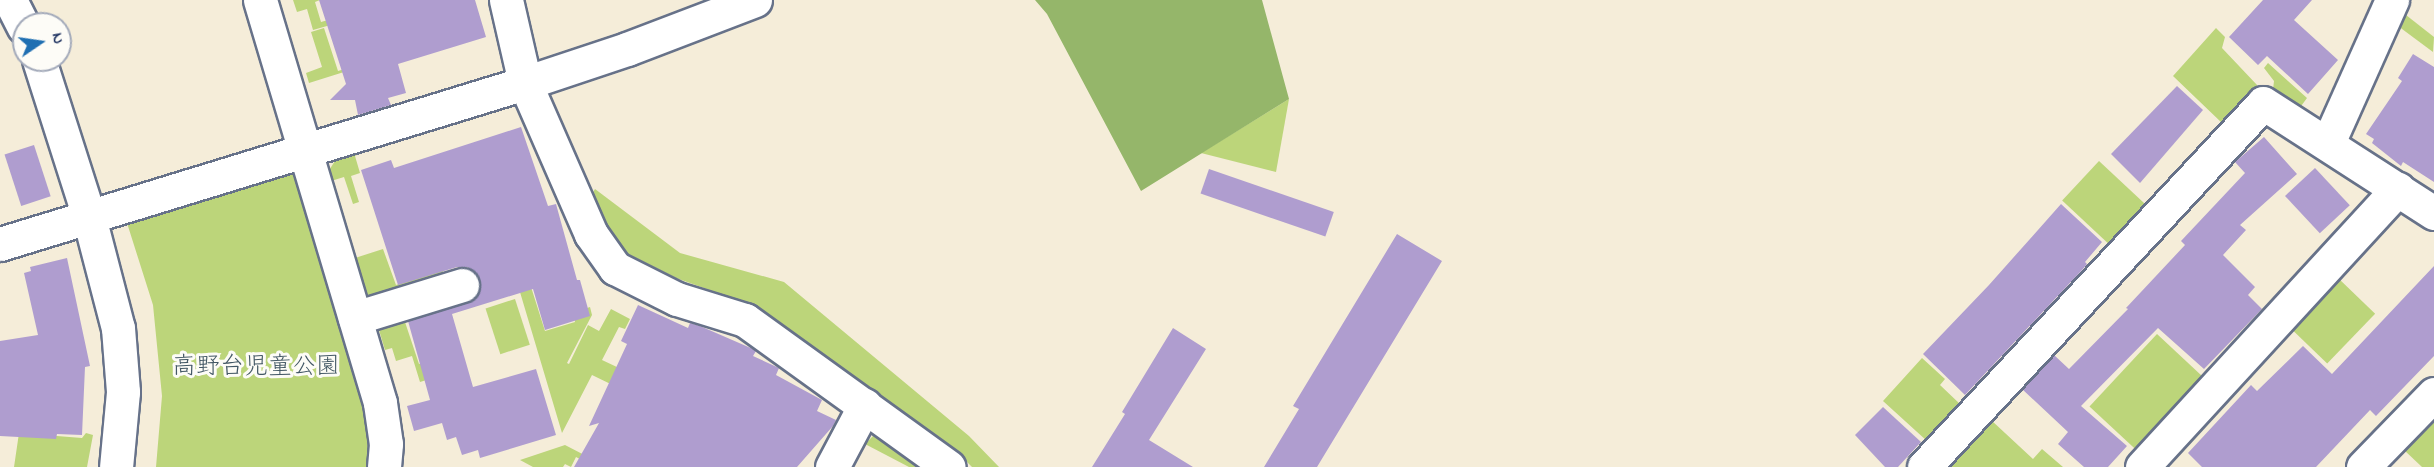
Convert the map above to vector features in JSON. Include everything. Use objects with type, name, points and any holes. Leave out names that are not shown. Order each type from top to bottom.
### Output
[{"type":"street","points":[[260,0],[381,406],[386,444],[384,467]]},
{"type":"street","points":[[506,0],[525,83],[591,234],[615,268],[677,298],[745,320],[949,467]]},
{"type":"street","points":[[0,244],[525,83],[627,49],[755,0]]},
{"type":"street","points":[[2328,143],[2392,0]]},
{"type":"street","points":[[43,72],[110,290],[121,350],[123,392],[117,467]]},
{"type":"street","points":[[1924,467],[2263,103],[2434,213]]},
{"type":"street","points":[[2142,467],[2398,189]]},
{"type":"street","points":[[355,318],[462,285]]},
{"type":"street","points":[[2363,467],[2434,394]]},
{"type":"street","points":[[832,467],[865,405]]},
{"type":"green space","points":[[293,0],[320,0],[315,2],[321,22],[346,15],[348,20],[313,30],[307,9],[297,12]]},
{"type":"green space","points":[[1035,0],[1262,0],[1289,99],[1141,191],[1047,14]]},
{"type":"green space","points":[[2406,15],[2434,37],[2433,52],[2398,26]]},
{"type":"green space","points":[[324,28],[338,71],[397,53],[398,55],[309,83],[306,73],[322,67],[311,32]]},
{"type":"green space","points":[[2216,28],[2225,37],[2222,48],[2257,85],[2256,92],[2222,123],[2173,76]]},
{"type":"green space","points":[[2268,63],[2307,98],[2296,113],[2272,98],[2274,81],[2264,68]]},
{"type":"green space","points":[[1289,99],[1276,172],[1201,153]]},
{"type":"green space","points":[[358,150],[359,154],[355,156],[360,173],[351,176],[359,202],[353,204],[344,177],[331,181],[328,172],[338,156]]},
{"type":"green space","points":[[2099,161],[2148,207],[2111,246],[2062,200]]},
{"type":"green space","name":"高野台児童公園","points":[[288,172],[303,181],[369,415],[371,457],[368,467],[156,467],[162,396],[153,305],[127,223]]},
{"type":"green space","points":[[595,189],[680,253],[784,282],[969,436],[999,467],[972,467],[951,446],[754,306],[676,278],[620,250],[592,194]]},
{"type":"green space","points":[[383,249],[396,285],[442,269],[444,274],[368,298],[355,258]]},
{"type":"green space","points":[[525,268],[545,331],[575,322],[573,313],[590,307],[592,315],[567,363],[569,364],[588,325],[599,331],[611,309],[630,319],[625,329],[619,327],[602,360],[619,368],[627,392],[592,375],[562,433],[514,272]]},
{"type":"green space","points":[[2337,277],[2375,314],[2327,363],[2289,327]]},
{"type":"green space","points":[[515,299],[530,345],[500,354],[486,309]]},
{"type":"green space","points":[[405,322],[419,364],[457,353],[462,369],[420,382],[412,356],[396,361],[392,348],[385,350],[379,330]]},
{"type":"green space","points":[[2157,334],[2206,380],[2138,452],[2089,406]]},
{"type":"green space","points":[[1922,358],[1945,379],[1940,385],[1961,405],[1927,441],[1883,401]]},
{"type":"green space","points":[[2434,417],[2434,467],[2422,467],[2404,450]]},
{"type":"green space","points":[[1991,420],[2033,459],[2042,449],[2063,467],[1946,467]]},
{"type":"green space","points":[[19,433],[82,438],[86,433],[93,435],[87,467],[14,467]]},
{"type":"green space","points":[[873,436],[881,436],[922,467],[909,467],[865,444]]},
{"type":"green space","points":[[565,445],[594,460],[591,465],[576,457],[571,467],[565,464],[563,467],[533,467],[520,460]]},
{"type":"building","points":[[319,0],[475,0],[486,37],[398,64],[406,93],[388,98],[391,105],[358,115],[355,100],[330,100],[346,84]]},
{"type":"building","points":[[2263,0],[2312,0],[2294,20],[2338,60],[2308,94],[2267,56],[2258,65],[2229,37]]},
{"type":"building","points":[[2413,54],[2434,67],[2434,182],[2403,162],[2401,166],[2372,143],[2374,139],[2366,134],[2402,81],[2398,78]]},
{"type":"building","points":[[2177,86],[2203,110],[2140,183],[2111,154]]},
{"type":"building","points":[[521,127],[548,206],[556,204],[577,280],[580,280],[590,316],[545,330],[533,289],[452,314],[473,387],[536,369],[556,435],[480,458],[478,450],[462,455],[456,437],[447,440],[442,423],[414,431],[407,406],[430,400],[408,321],[468,303],[476,297],[480,290],[480,279],[474,271],[467,267],[457,267],[398,285],[361,170],[391,160],[394,168]]},
{"type":"building","points":[[2264,137],[2297,174],[2240,225],[2246,230],[2223,255],[2255,287],[2248,295],[2262,309],[2204,369],[2158,328],[2081,406],[2127,446],[2108,467],[2084,467],[2058,444],[2068,432],[2022,389],[2054,355],[2069,369],[2128,309],[2126,308],[2185,245],[2181,241],[2245,173],[2235,162]]},
{"type":"building","points":[[34,145],[51,196],[21,206],[5,155]]},
{"type":"building","points":[[2315,168],[2350,205],[2320,233],[2285,196]]},
{"type":"building","points":[[1209,169],[1334,212],[1325,237],[1201,194]]},
{"type":"building","points":[[2061,204],[2102,242],[2085,262],[2087,264],[2083,269],[1965,395],[1923,354],[1989,285]]},
{"type":"building","points":[[1397,234],[1442,261],[1317,467],[1264,467],[1299,409],[1293,406]]},
{"type":"building","points":[[67,258],[90,366],[85,367],[82,435],[57,434],[56,439],[0,436],[0,341],[38,335],[24,273],[31,271],[30,267]]},
{"type":"building","points":[[2434,266],[2434,356],[2376,416],[2370,410],[2316,467],[2202,467],[2188,453],[2251,385],[2257,391],[2303,346],[2332,374]]},
{"type":"building","points":[[638,305],[688,328],[690,323],[700,326],[753,349],[756,351],[753,356],[779,368],[776,375],[822,400],[817,411],[836,420],[833,426],[797,467],[574,467],[599,423],[589,426],[627,344],[621,341]]},
{"type":"building","points":[[1173,328],[1206,349],[1149,440],[1193,467],[1092,467],[1125,414],[1122,412]]},
{"type":"building","points":[[1883,407],[1921,442],[1898,467],[1885,467],[1855,435]]}]
